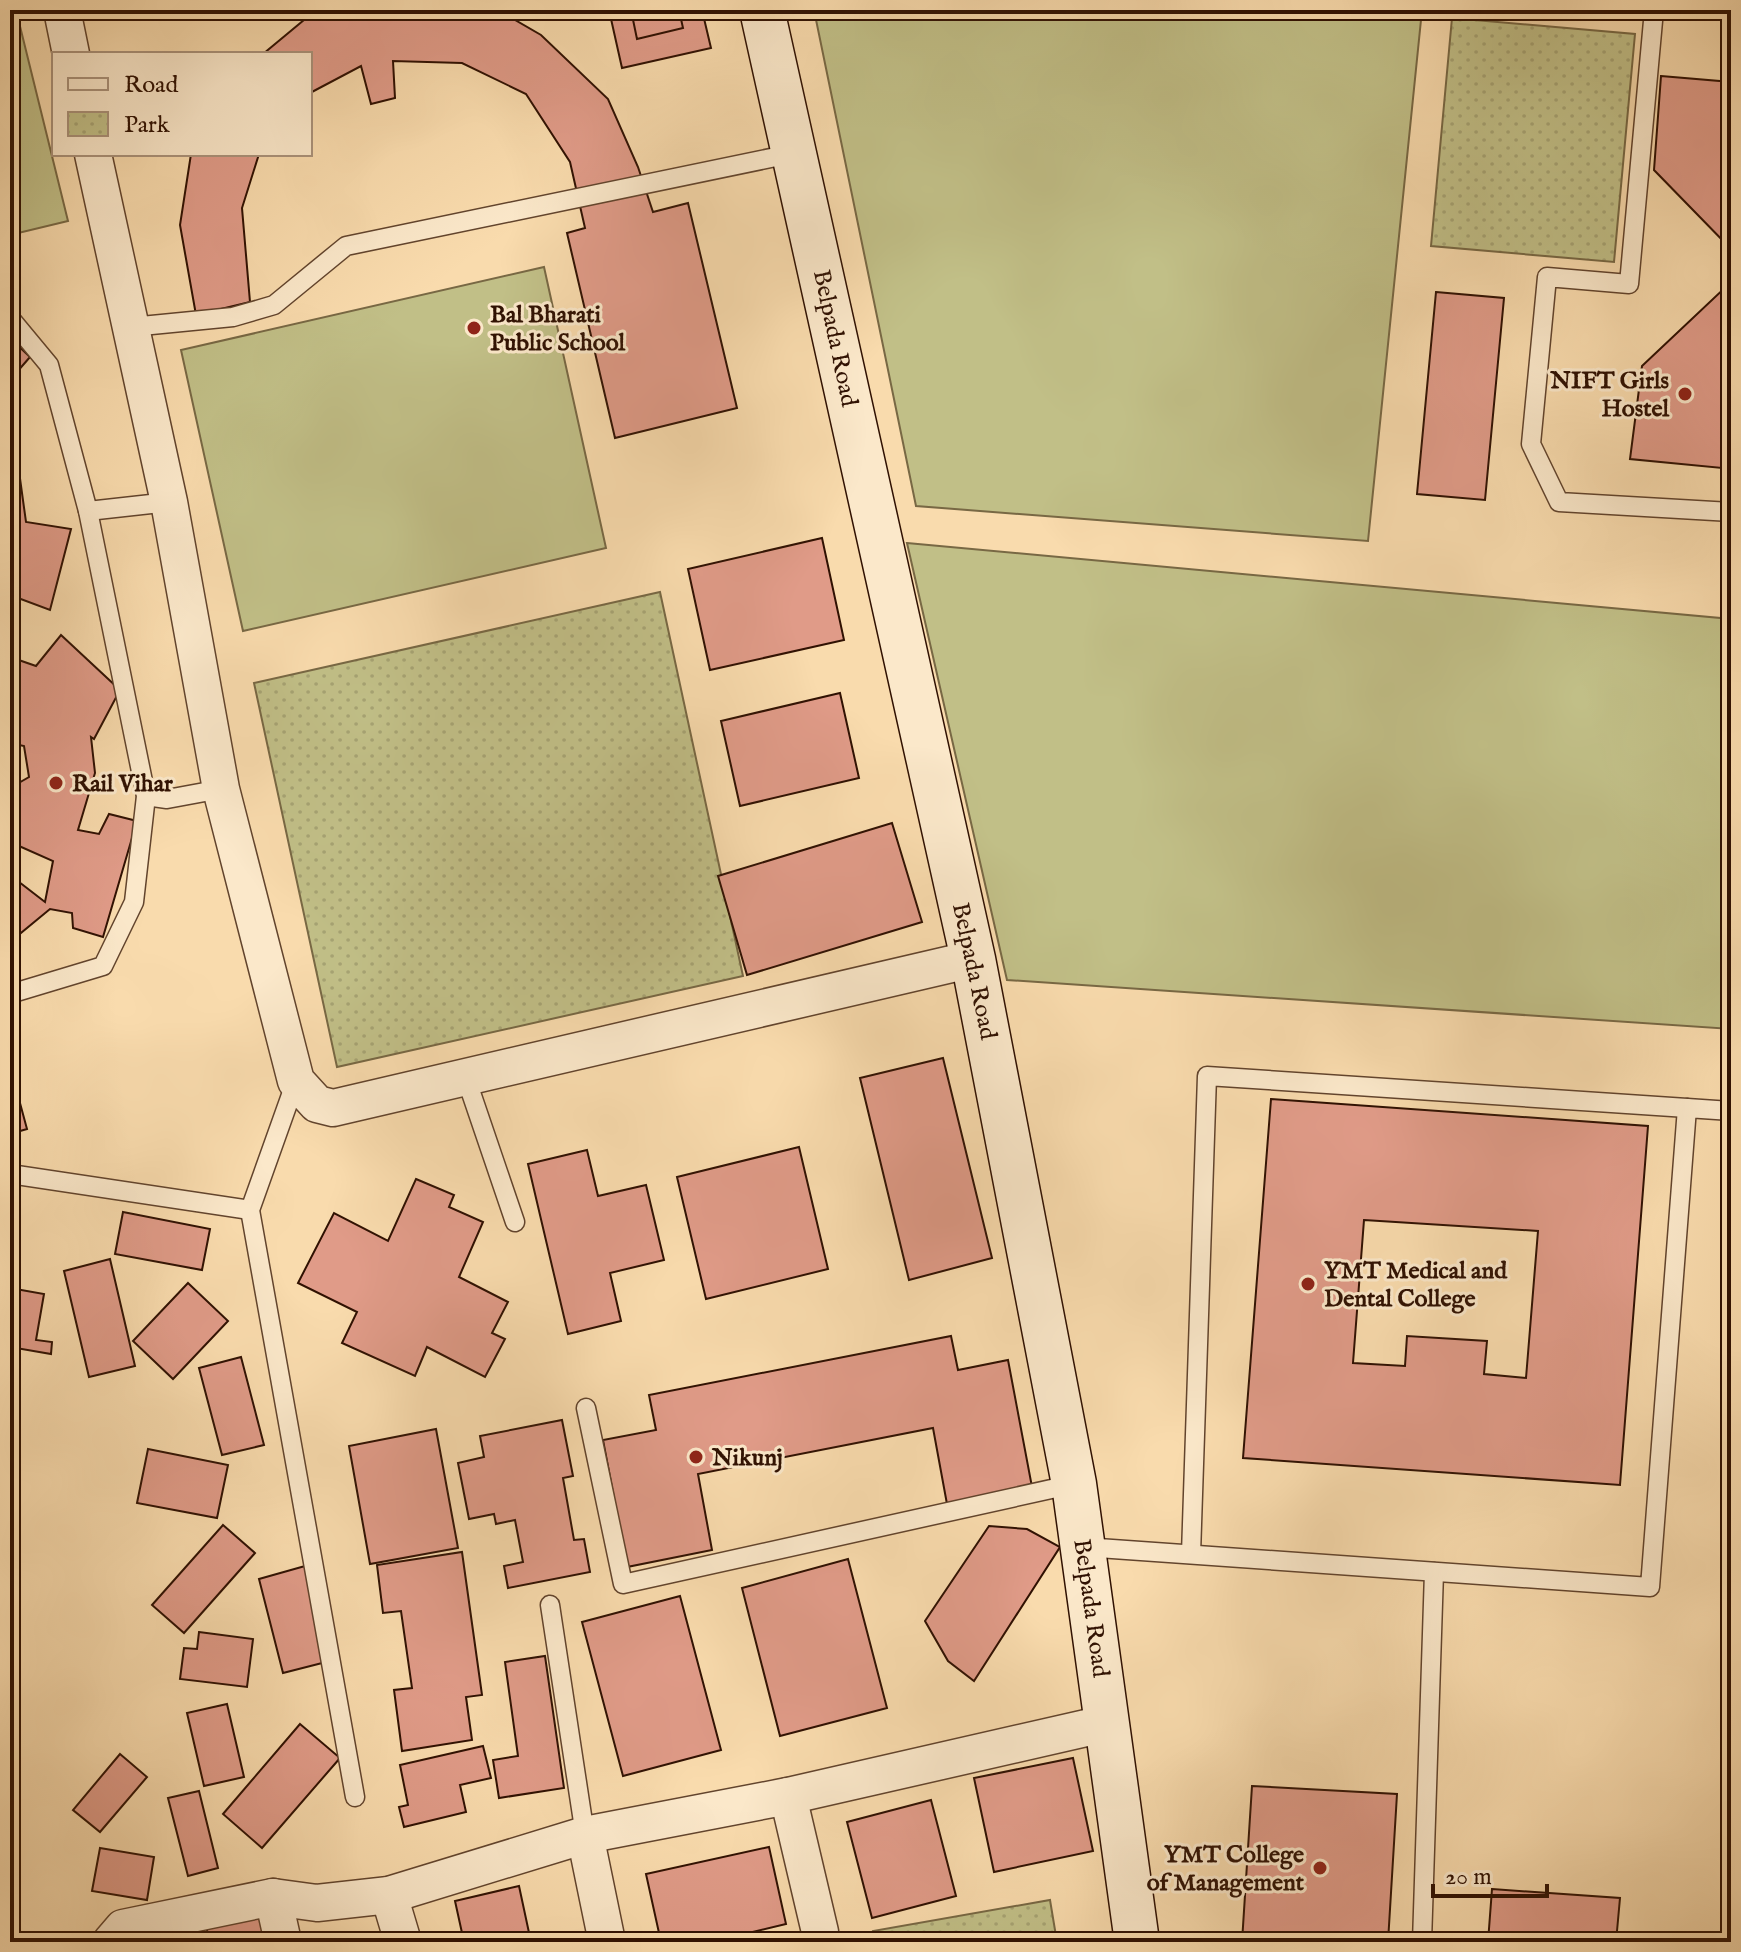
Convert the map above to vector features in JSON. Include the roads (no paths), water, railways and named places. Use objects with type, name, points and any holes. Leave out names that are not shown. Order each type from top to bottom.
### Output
[{"type":"street","points":[[62,10],[71,52]]},
{"type":"street","name":"Belpada Road","points":[[762,10],[973,959],[1074,1484],[1137,1942]]},
{"type":"street","points":[[93,156],[169,502],[221,789],[296,1081],[317,1104],[333,1108],[973,959]]},
{"type":"street","points":[[111,1942],[123,1928],[273,1897],[317,1903],[389,1895],[585,1835],[788,1796],[1108,1723]]},
{"type":"street","points":[[788,1796],[820,1932],[818,1942]]},
{"type":"street","points":[[585,1835],[607,1942]]},
{"type":"street","points":[[389,1895],[403,1942]]},
{"type":"street","points":[[273,1897],[283,1942]]},
{"type":"lane","points":[[1654,10],[1629,284],[1547,277],[1531,444],[1559,502],[1731,512]]},
{"type":"lane","points":[[131,327],[233,317],[274,305],[346,246],[795,153]]},
{"type":"lane","points":[[10,318],[49,365],[88,511],[146,796],[134,902],[103,966],[10,994]]},
{"type":"lane","points":[[88,511],[169,502]]},
{"type":"lane","points":[[146,796],[167,799],[221,789]]},
{"type":"lane","points":[[1191,1554],[1207,1076],[1731,1111]]},
{"type":"lane","points":[[466,1078],[515,1222]]},
{"type":"lane","points":[[296,1081],[250,1210],[355,1797]]},
{"type":"lane","points":[[1084,1547],[1650,1587],[1687,1108]]},
{"type":"lane","points":[[10,1174],[250,1210]]},
{"type":"lane","points":[[586,1408],[623,1584],[1074,1484]]},
{"type":"lane","points":[[1422,1942],[1434,1572]]},
{"type":"lane","points":[[550,1605],[585,1835]]},
{"type":"place","name":"Bal Bharati Public School","points":[[474,328]]},
{"type":"place","name":"NIFT Girls Hostel","points":[[1685,394]]},
{"type":"place","name":"Rail Vihar","points":[[56,783]]},
{"type":"place","name":"YMT Medical and Dental College","points":[[1308,1284]]},
{"type":"place","name":"Nikunj","points":[[696,1457]]},
{"type":"place","name":"YMT College of Management","points":[[1320,1868]]}]
